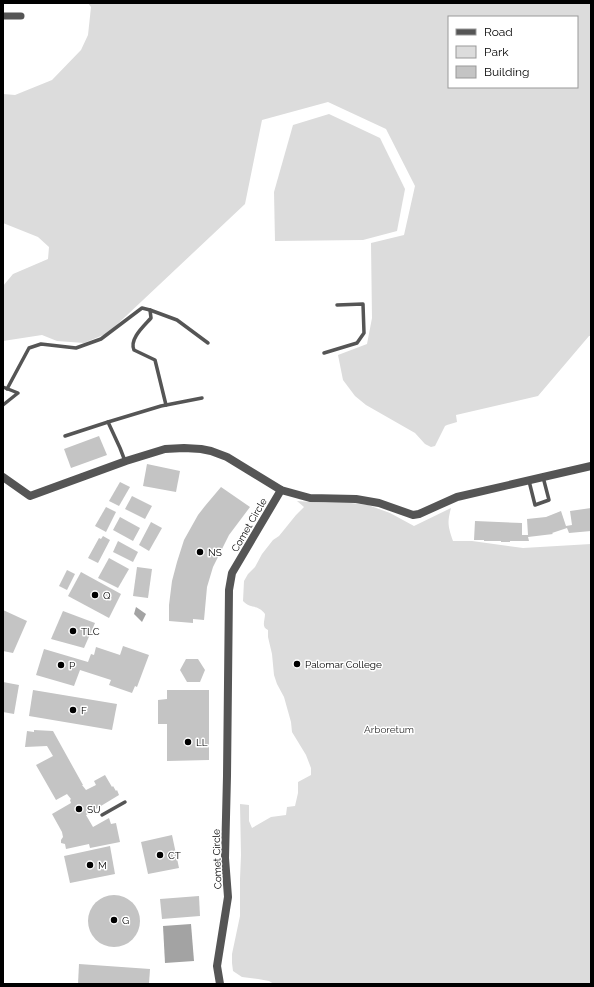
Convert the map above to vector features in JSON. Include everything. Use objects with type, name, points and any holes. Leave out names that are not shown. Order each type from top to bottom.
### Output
[{"type":"street","points":[[3,16],[21,16]]},
{"type":"street","points":[[3,477],[30,496],[165,449],[201,449],[227,457],[281,490],[310,498],[356,499],[379,503],[413,515],[419,514],[457,496],[591,466]]},
{"type":"street","name":"Comet Circle","points":[[220,984],[217,966],[228,897],[225,858],[229,590],[232,573],[281,490]]},
{"type":"lane","points":[[324,353],[357,342],[364,334],[363,304],[337,305]]},
{"type":"lane","points":[[3,405],[18,393],[5,388],[29,348],[41,344],[76,348],[101,339],[142,308],[177,320],[208,343]]},
{"type":"lane","points":[[150,310],[151,318],[133,339],[132,347],[134,350],[155,360],[166,405]]},
{"type":"lane","points":[[65,436],[166,405],[202,398]]},
{"type":"lane","points":[[108,422],[125,462]]},
{"type":"lane","points":[[528,480],[535,504],[549,500],[543,476]]},
{"type":"lane","points":[[102,815],[125,802]]},
{"type":"green space","points":[[88,3],[591,3],[591,336],[589,336],[538,396],[456,415],[457,422],[445,426],[435,446],[431,447],[425,444],[415,433],[366,405],[355,396],[343,380],[338,355],[367,344],[372,318],[371,243],[404,235],[415,186],[386,129],[328,102],[262,120],[245,204],[108,333],[84,343],[57,341],[42,335],[3,341],[3,286],[13,274],[48,259],[49,247],[38,237],[3,223],[3,94],[15,95],[52,80],[81,50],[88,35],[91,7]]},
{"type":"green space","points":[[329,114],[380,138],[405,189],[397,231],[363,240],[275,241],[274,192],[293,125]]},
{"type":"green space","name":"Arboretum","points":[[297,501],[368,505],[390,513],[414,526],[451,508],[449,524],[453,541],[472,541],[523,548],[591,544],[591,984],[274,984],[269,981],[242,977],[233,971],[232,954],[240,916],[240,804],[249,805],[249,821],[252,828],[271,817],[286,815],[287,807],[295,806],[298,793],[298,782],[311,775],[311,768],[306,755],[292,732],[291,722],[284,697],[274,675],[268,630],[264,625],[265,614],[260,609],[248,605],[243,601],[244,581],[248,574],[255,567],[262,554],[273,540],[279,536],[304,507]]},
{"type":"shaded area","points":[[136,607],[146,614],[142,622],[134,614]]},
{"type":"shaded area","points":[[191,924],[194,961],[165,963],[163,926]]},
{"type":"building","points":[[99,436],[107,455],[71,468],[64,449]]},
{"type":"building","points":[[147,464],[180,471],[176,492],[143,486]]},
{"type":"building","points":[[120,482],[130,487],[119,506],[109,501]]},
{"type":"building","name":"NS","points":[[221,487],[250,507],[229,535],[213,567],[207,587],[204,620],[193,619],[193,623],[169,621],[172,581],[184,540],[198,515]]},
{"type":"building","points":[[132,496],[152,506],[145,519],[125,509]]},
{"type":"building","points":[[106,507],[116,512],[106,532],[95,526]]},
{"type":"building","points":[[591,508],[591,531],[569,533],[567,528],[552,533],[553,534],[528,537],[529,541],[501,542],[474,540],[475,521],[522,523],[522,535],[528,535],[527,519],[546,517],[561,511],[566,526],[572,525],[570,511]]},
{"type":"building","points":[[120,517],[140,528],[133,541],[113,530]]},
{"type":"building","points":[[151,522],[162,528],[149,551],[139,545]]},
{"type":"building","points":[[103,536],[110,540],[98,563],[88,558],[99,538],[101,539]]},
{"type":"building","points":[[118,541],[138,552],[133,562],[113,552]]},
{"type":"building","points":[[109,558],[129,569],[118,588],[98,578]]},
{"type":"building","points":[[137,567],[152,569],[148,598],[133,596]]},
{"type":"building","points":[[67,570],[75,574],[67,590],[59,586]]},
{"type":"building","name":"Q","points":[[81,572],[121,594],[109,618],[68,596]]},
{"type":"building","points":[[3,610],[27,621],[13,653],[3,651]]},
{"type":"building","name":"TLC","points":[[63,611],[95,623],[84,648],[51,639]]},
{"type":"building","points":[[123,646],[149,655],[137,687],[135,686],[132,693],[109,685],[111,680],[80,670],[74,686],[36,675],[44,649],[88,662],[91,654],[94,655],[96,647],[120,655]]},
{"type":"building","points":[[186,659],[198,659],[205,670],[200,682],[187,682],[180,670]]},
{"type":"building","points":[[3,682],[19,685],[14,714],[3,712]]},
{"type":"building","name":"F","points":[[33,690],[117,704],[112,730],[29,716]]},
{"type":"building","name":"LL","points":[[167,690],[209,690],[209,760],[167,761],[167,724],[158,724],[158,700],[167,699]]},
{"type":"building","points":[[34,730],[53,731],[86,790],[96,785],[94,781],[105,775],[112,787],[113,786],[116,791],[117,790],[119,795],[86,815],[93,827],[109,818],[111,824],[116,823],[120,842],[90,848],[89,844],[66,849],[65,844],[61,843],[63,837],[62,832],[52,814],[71,803],[71,799],[67,794],[56,800],[36,765],[53,756],[47,746],[25,747],[27,731],[34,732]]},
{"type":"building","name":"CT","points":[[172,835],[179,868],[148,874],[141,842]]},
{"type":"building","name":"M","points":[[110,846],[115,874],[70,883],[64,856]]},
{"type":"building","name":"G","points":[[109,895],[119,895],[133,902],[140,916],[140,926],[133,940],[119,947],[109,947],[99,943],[92,936],[88,926],[88,916],[92,906],[99,899]]},
{"type":"building","points":[[199,896],[200,916],[162,919],[160,899]]},
{"type":"building","points":[[79,964],[150,969],[149,984],[78,984]]},
{"type":"place","name":"NS","points":[[200,552]]},
{"type":"place","name":"Q","points":[[95,595]]},
{"type":"place","name":"TLC","points":[[73,631]]},
{"type":"place","name":"Palomar College","points":[[297,664]]},
{"type":"place","name":"P","points":[[61,665]]},
{"type":"place","name":"F","points":[[73,710]]},
{"type":"place","name":"LL","points":[[188,742]]},
{"type":"place","name":"SU","points":[[79,809]]},
{"type":"place","name":"CT","points":[[160,855]]},
{"type":"place","name":"M","points":[[90,865]]},
{"type":"place","name":"G","points":[[114,920]]}]
